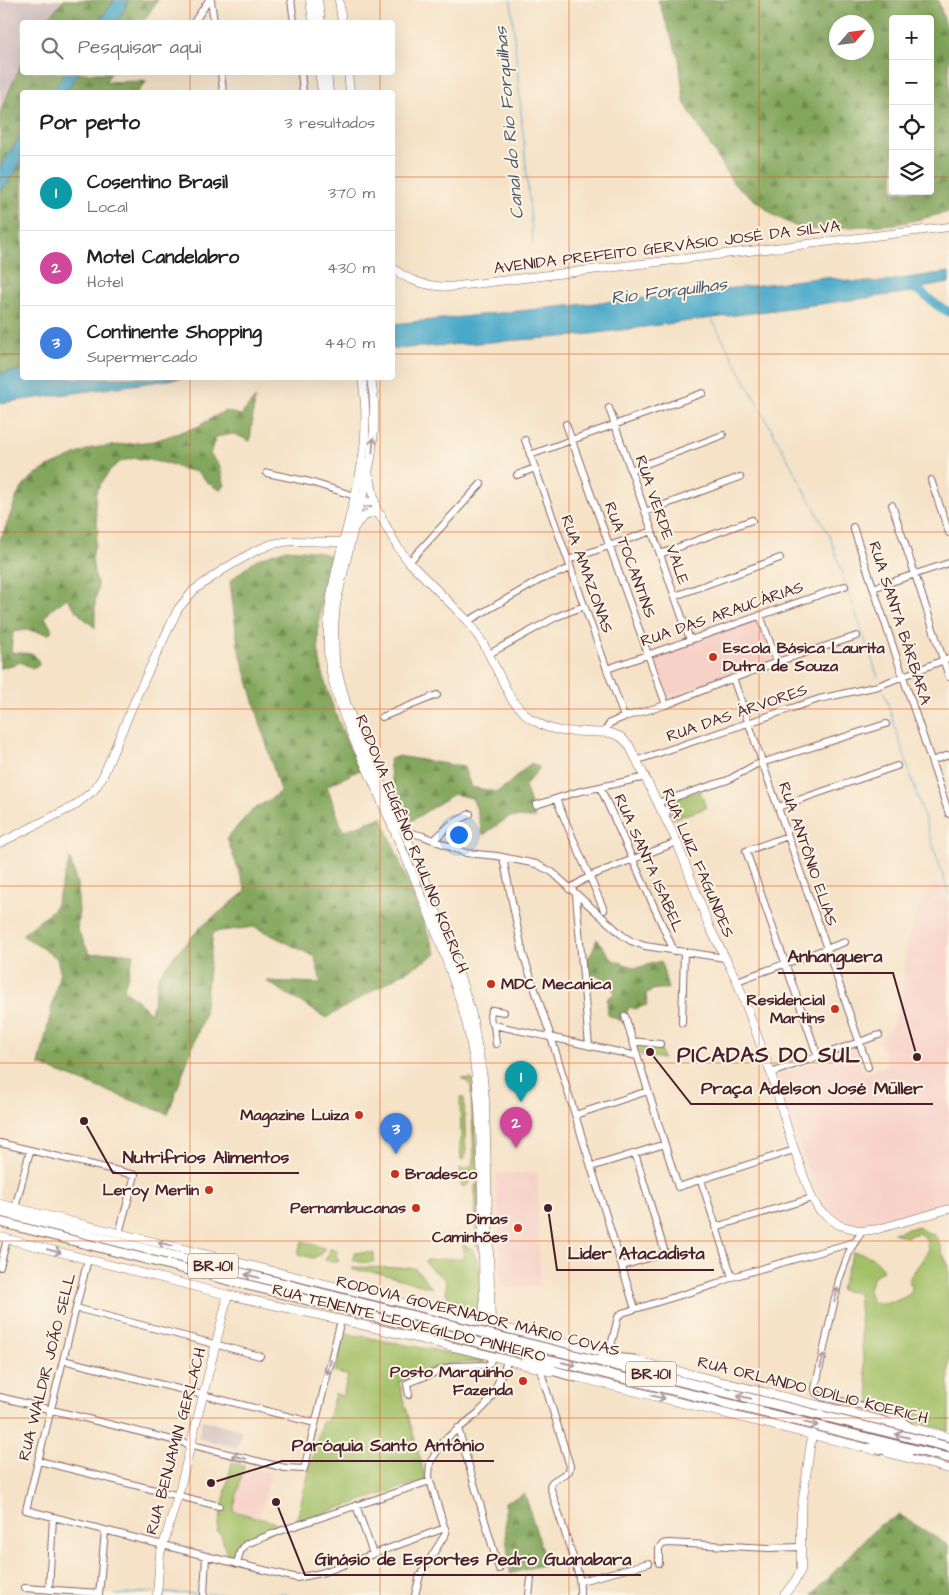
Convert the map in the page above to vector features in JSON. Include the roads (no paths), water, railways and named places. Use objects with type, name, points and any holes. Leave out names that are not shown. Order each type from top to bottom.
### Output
[{"type":"highway","points":[[0,1205],[42,1222]]},
{"type":"highway","name":"RODOVIA GOVERNADOR MÁRIO COVAS","points":[[0,1212],[332,1301],[351,1311],[949,1458]]},
{"type":"highway","name":"RODOVIA GOVERNADOR MÁRIO COVAS","points":[[0,1222],[332,1301],[353,1301],[949,1447]]},
{"type":"highway","points":[[0,1227],[20,1227]]},
{"type":"highway","points":[[509,1349],[554,1370],[576,1377]]},
{"type":"highway","points":[[568,1353],[634,1360]]},
{"type":"highway","points":[[870,1448],[903,1452],[921,1451]]},
{"type":"main road","points":[[310,0],[313,20]]},
{"type":"main road","points":[[318,0],[321,20]]},
{"type":"main road","points":[[339,0],[342,20]]},
{"type":"main road","points":[[319,75],[322,90]]},
{"type":"main road","points":[[327,75],[329,90]]},
{"type":"main road","points":[[348,75],[350,90]]},
{"type":"main road","name":"AVENIDA PREFEITO GERVÁSIO JOSÉ DA SILVA","points":[[395,269],[408,278],[421,283],[449,287],[949,226]]},
{"type":"main road","name":"RODOVIA EUGÊNIO RAULINO KOERICH","points":[[362,380],[366,416],[365,443],[334,614],[336,669],[354,723],[421,868],[472,1015],[481,1062],[487,1125],[487,1324]]},
{"type":"main road","name":"RODOVIA EUGÊNIO RAULINO KOERICH","points":[[371,380],[374,400],[374,430],[369,469],[353,532],[347,544],[333,587],[329,615],[328,653],[333,680],[347,722],[412,871],[453,980],[473,1053],[478,1088],[487,1324]]},
{"type":"main road","points":[[369,469],[374,507]]},
{"type":"main road","points":[[355,496],[362,511],[374,507]]},
{"type":"main road","points":[[360,505],[374,507]]},
{"type":"main road","points":[[353,532],[358,522],[374,507]]},
{"type":"main road","name":"RUA LUIZ FAGUNDES","points":[[374,507],[381,515],[397,546],[409,562],[468,621],[489,654],[512,700],[529,718],[546,727],[561,731],[611,732],[621,737],[629,745],[677,842],[709,926],[737,981],[771,1073],[794,1150],[812,1198],[819,1210],[839,1224],[862,1231],[878,1229],[949,1209]]},
{"type":"main road","points":[[0,843],[62,813],[82,801],[94,790],[103,776],[138,693],[178,609],[194,590],[254,551],[272,544],[291,541],[347,544]]},
{"type":"main road","name":"RUA ORLANDO ODÍLIO KOERICH","points":[[0,1205],[949,1437]]},
{"type":"main road","name":"RUA TENENTE LEOVEGILDO PINHEIRO","points":[[3,1238],[228,1295],[492,1356],[949,1468]]},
{"type":"main road","points":[[341,1320],[348,1289]]},
{"type":"main road","name":"RUA BENJAMIN GERLACH","points":[[157,1592],[162,1544],[166,1539],[178,1496],[228,1295]]},
{"type":"main road","points":[[784,1595],[800,1574],[802,1562],[801,1513],[812,1434]]},
{"type":"street","points":[[195,20],[210,0]]},
{"type":"street","points":[[210,0],[214,20]]},
{"type":"street","points":[[292,0],[294,20]]},
{"type":"street","points":[[221,75],[223,90]]},
{"type":"street","points":[[301,75],[303,90]]},
{"type":"street","points":[[530,455],[703,393]]},
{"type":"street","name":"RUA VERDE VALE","points":[[609,408],[690,640]]},
{"type":"street","name":"RUA TOCANTINS","points":[[566,424],[666,705]]},
{"type":"street","points":[[630,470],[724,435]]},
{"type":"street","name":"RUA AMAZONAS","points":[[525,440],[624,717]]},
{"type":"street","points":[[517,474],[535,468]]},
{"type":"street","points":[[267,473],[310,482],[355,496]]},
{"type":"street","points":[[645,512],[740,477]]},
{"type":"street","points":[[931,480],[949,533]]},
{"type":"street","points":[[409,562],[481,484]]},
{"type":"street","points":[[892,505],[946,659],[949,678]]},
{"type":"street","points":[[660,554],[752,520]]},
{"type":"street","name":"RUA SANTA BÁRBARA","points":[[853,527],[949,814]]},
{"type":"street","points":[[568,560],[652,531]]},
{"type":"street","points":[[675,596],[780,558]]},
{"type":"street","points":[[874,588],[949,563]]},
{"type":"street","points":[[468,621],[540,580],[570,568]]},
{"type":"street","name":"RUA DAS ARAUCÁRIAS","points":[[607,669],[845,586]]},
{"type":"street","points":[[489,654],[556,617],[584,606]]},
{"type":"street","points":[[760,615],[777,662]]},
{"type":"street","points":[[604,732],[610,723],[624,717],[666,705],[777,662],[857,636]]},
{"type":"street","name":"RUA DAS ÁRVORES","points":[[638,760],[819,699],[878,686],[946,659]]},
{"type":"street","name":"RUA ANTÔNIO ELIAS","points":[[733,678],[868,1067]]},
{"type":"street","points":[[382,717],[437,694]]},
{"type":"street","points":[[657,803],[728,780],[755,765],[886,724]]},
{"type":"street","points":[[931,761],[949,755]]},
{"type":"street","points":[[778,807],[896,766]]},
{"type":"street","points":[[536,805],[600,786],[646,777]]},
{"type":"street","name":"RUA SANTA ISABEL","points":[[600,786],[674,951]]},
{"type":"street","points":[[666,819],[666,809],[671,798]]},
{"type":"street","points":[[556,799],[604,910]]},
{"type":"street","points":[[434,840],[450,825],[470,814]]},
{"type":"street","points":[[404,831],[470,854],[540,865],[552,872],[569,889],[631,941],[645,946],[725,958]]},
{"type":"street","points":[[788,836],[746,851],[818,1056]]},
{"type":"street","points":[[569,889],[590,876],[677,842]]},
{"type":"street","points":[[503,858],[520,942],[635,1309]]},
{"type":"street","points":[[576,894],[589,1046]]},
{"type":"street","points":[[737,981],[845,942]]},
{"type":"street","points":[[682,1023],[684,952]]},
{"type":"street","points":[[496,1044],[494,1025],[490,1018],[490,1012],[492,1010],[504,1012]]},
{"type":"street","points":[[625,1016],[678,1187],[794,1150]]},
{"type":"street","points":[[494,1025],[638,1056]]},
{"type":"street","points":[[771,1073],[879,1035]]},
{"type":"street","points":[[632,1040],[660,1044]]},
{"type":"street","points":[[575,1115],[648,1091]]},
{"type":"street","points":[[0,1143],[135,1175],[119,1233]]},
{"type":"street","points":[[591,1167],[665,1144]]},
{"type":"street","points":[[15,1208],[30,1151]]},
{"type":"street","points":[[622,1266],[665,1253],[635,1153]]},
{"type":"street","points":[[700,1180],[732,1278]]},
{"type":"street","points":[[716,1227],[812,1198]]},
{"type":"street","points":[[862,1231],[846,1260],[836,1291],[815,1390],[816,1394],[883,1412],[900,1419],[912,1428]]},
{"type":"street","points":[[0,1267],[3,1238]]},
{"type":"street","points":[[608,1354],[618,1316],[622,1313],[855,1242]]},
{"type":"street","name":"RUA WALDIR JOÃO SELL","points":[[53,1517],[26,1510],[88,1259]]},
{"type":"street","points":[[76,1308],[260,1356]]},
{"type":"street","points":[[0,1397],[285,1468],[304,1470],[341,1320]]},
{"type":"street","points":[[409,1395],[407,1384],[410,1382],[453,1366],[488,1365],[492,1356]]},
{"type":"street","points":[[63,1360],[315,1423]]},
{"type":"street","points":[[415,1595],[420,1575],[446,1533],[430,1481],[428,1470],[431,1460],[443,1441],[477,1414],[490,1399],[508,1360]]},
{"type":"street","points":[[540,1369],[570,1466],[569,1471],[552,1482],[550,1486],[581,1581],[580,1595]]},
{"type":"street","points":[[458,1428],[499,1569]]},
{"type":"street","points":[[38,1460],[219,1506]]},
{"type":"street","points":[[238,1564],[240,1552],[246,1544],[430,1481]]},
{"type":"street","points":[[356,1505],[373,1554]]},
{"type":"street","points":[[48,1590],[53,1517],[290,1577],[304,1577],[321,1573],[445,1528]]},
{"type":"street","points":[[24,1588],[99,1594],[105,1531]]},
{"type":"street","points":[[659,1563],[659,1548],[663,1544],[668,1543],[769,1548],[801,1547]]},
{"type":"street","points":[[204,1593],[206,1556]]},
{"type":"street","points":[[581,1581],[649,1563]]},
{"type":"street","points":[[529,1595],[530,1578]]},
{"type":"water","points":[[115,0],[128,0],[117,20],[100,20]]},
{"type":"water","points":[[64,75],[78,75],[66,90],[52,90]]},
{"type":"water","points":[[20,137],[20,163],[0,193],[0,167]]},
{"type":"water","points":[[949,272],[949,283],[921,288],[924,292],[918,295],[912,292],[575,336],[395,349],[395,324],[693,293],[826,277],[854,282],[880,282]]},
{"type":"water","points":[[20,370],[20,380],[169,380],[0,403],[0,374]]},
{"type":"waterway","name":"Canal do Rio Forquilhas","points":[[511,0],[533,244]]},
{"type":"waterway","points":[[913,286],[938,306],[949,312]]},
{"type":"waterway","points":[[710,316],[830,537],[846,584]]},
{"type":"waterway","points":[[847,588],[878,677]]},
{"type":"waterway","points":[[884,692],[949,895]]},
{"type":"waterway","points":[[116,1595],[153,1592]]},
{"type":"waterway","points":[[160,1593],[201,1594]]},
{"type":"waterway","points":[[207,1594],[283,1593],[288,1595]]},
{"type":"place","name":"Escola Básica Laurita Dutra de Souza","points":[[713,657]]},
{"type":"place","name":"MDC Mecanica","points":[[491,984]]},
{"type":"place","name":"Residencial Martins","points":[[835,1009]]},
{"type":"place","name":"Praça Adelson José Müller","points":[[650,1052]]},
{"type":"place","name":"Anhanguera","points":[[917,1057]]},
{"type":"place","name":"Cosentino Brasil","points":[[521,1102]]},
{"type":"place","name":"Magazine Luiza","points":[[359,1115]]},
{"type":"place","name":"Nutrifrios Alimentos","points":[[84,1121]]},
{"type":"place","name":"Motel Candelabro","points":[[516,1148]]},
{"type":"place","name":"Continente Shopping","points":[[396,1154]]},
{"type":"place","name":"Bradesco","points":[[395,1174]]},
{"type":"place","name":"Leroy Merlin","points":[[209,1190]]},
{"type":"place","name":"Pernambucanas","points":[[416,1208]]},
{"type":"place","name":"Lider Atacadista","points":[[548,1208]]},
{"type":"place","name":"Dimas Caminhões","points":[[518,1228]]},
{"type":"place","name":"Posto Marquinho Fazenda","points":[[523,1381]]},
{"type":"place","name":"Paróquia Santo Antônio","points":[[211,1483]]},
{"type":"place","name":"Ginásio de Esportes Pedro Guanabara","points":[[276,1502]]},
{"type":"district","name":"PICADAS DO SUL","points":[[769,1055]]},
{"type":"water label","name":"Rio Forquilhas","points":[[669,291]]}]
